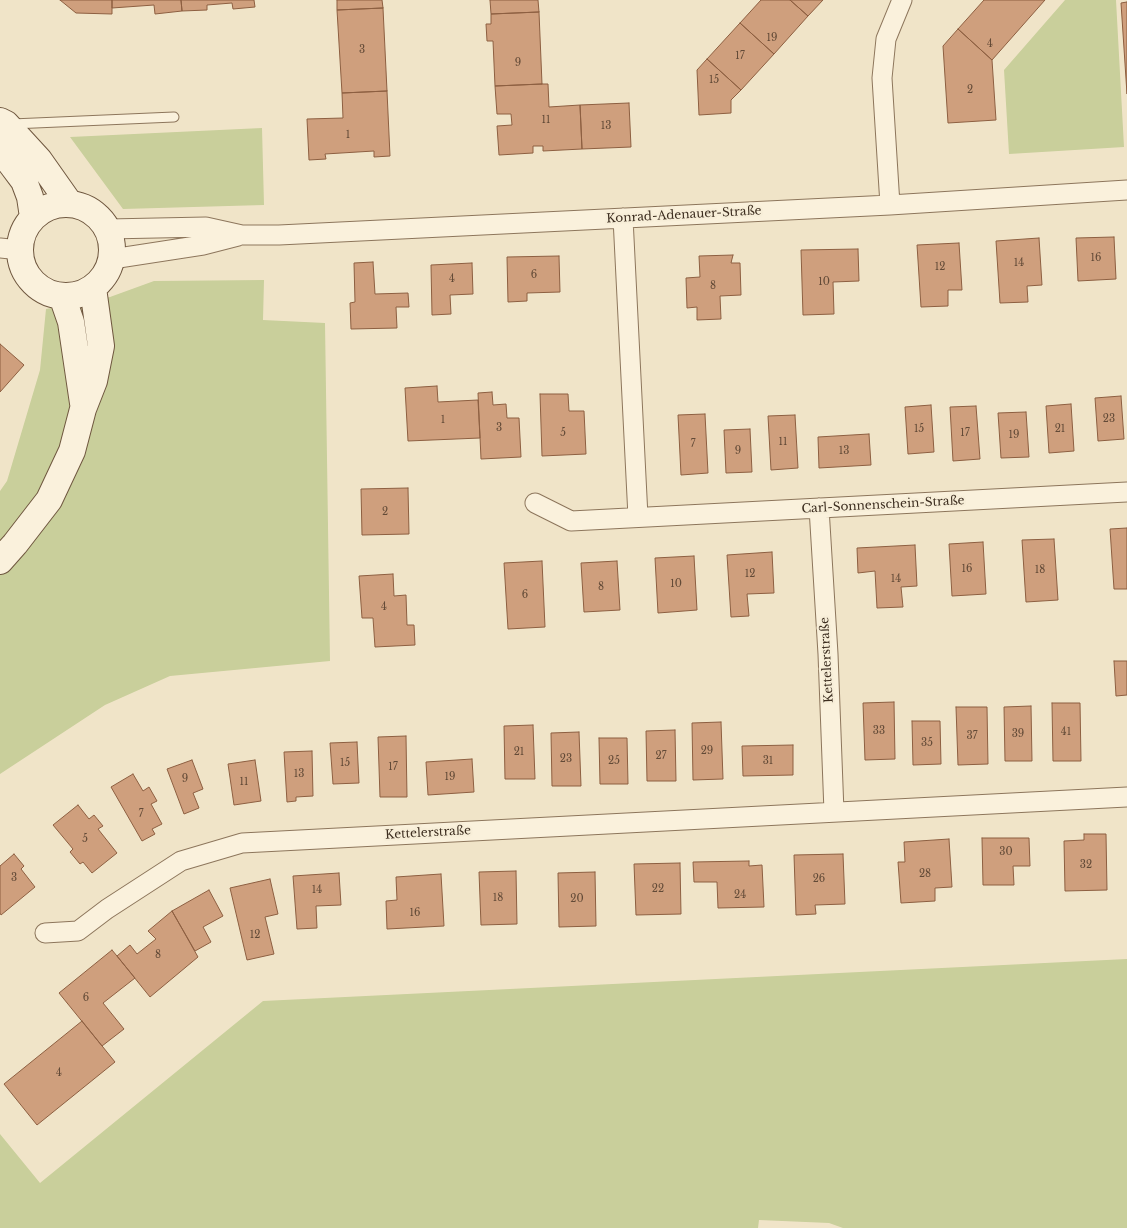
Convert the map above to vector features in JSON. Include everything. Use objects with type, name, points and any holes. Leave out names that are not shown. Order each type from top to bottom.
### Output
[{"type":"street","points":[[890,205],[882,78],[886,39],[902,0]]},
{"type":"street","points":[[3,123],[38,160],[70,204]]},
{"type":"street","points":[[0,149],[24,182],[30,197],[33,217]]},
{"type":"street","name":"Konrad-Adenauer-Straße","points":[[108,229],[206,227],[242,235],[279,235],[890,205],[1127,190]]},
{"type":"street","points":[[70,204],[85,208],[98,217],[108,229],[112,244],[112,258],[105,275],[93,288],[78,295],[62,296],[40,288],[25,272],[10,249],[33,217],[50,206],[70,204]]},
{"type":"street","points":[[623,218],[638,517]]},
{"type":"street","name":"Konrad-Adenauer-Straße","points":[[112,258],[203,245],[242,235]]},
{"type":"street","points":[[0,561],[50,500],[72,451],[83,409],[94,381],[101,346],[93,288]]},
{"type":"street","points":[[62,296],[71,322],[83,409]]},
{"type":"street","name":"Carl-Sonnenschein-Straße","points":[[535,503],[572,521],[1127,492]]},
{"type":"street","name":"Kettelerstraße","points":[[819,508],[828,654],[834,812]]},
{"type":"street","name":"Kettelerstraße","points":[[45,933],[78,931],[181,860],[242,843],[1127,797]]},
{"type":"lane","points":[[3,123],[174,117]]},
{"type":"green space","points":[[1065,0],[1116,0],[1124,147],[1009,154],[1004,70]]},
{"type":"green space","points":[[262,128],[264,205],[123,209],[70,137]]},
{"type":"green space","points":[[264,280],[263,320],[325,323],[330,661],[170,676],[105,705],[0,774],[0,491],[7,481],[40,370],[46,309],[110,297],[154,281]]},
{"type":"green space","points":[[1127,959],[1127,1228],[843,1228],[829,1223],[759,1220],[758,1228],[0,1228],[0,1134],[40,1183],[263,1001]]},
{"type":"building","points":[[60,0],[112,0],[112,14],[76,13]]},
{"type":"building","points":[[112,0],[181,0],[182,11],[155,14],[154,5],[112,8]]},
{"type":"building","points":[[181,0],[254,0],[255,7],[233,9],[232,3],[207,5],[207,10],[182,11]]},
{"type":"building","points":[[337,0],[382,0],[383,8],[337,10]]},
{"type":"building","points":[[490,0],[538,0],[539,12],[491,14]]},
{"type":"building","points":[[761,0],[790,0],[808,16],[774,54],[740,23]]},
{"type":"building","points":[[790,0],[823,0],[808,16]]},
{"type":"building","points":[[984,0],[1045,0],[992,60],[958,29]]},
{"type":"building","points":[[1127,2],[1127,94],[1121,3]]},
{"type":"building","points":[[383,8],[387,91],[342,93],[337,10]]},
{"type":"building","points":[[539,12],[542,84],[495,86],[493,41],[487,41],[486,24],[491,24],[491,14]]},
{"type":"building","points":[[740,23],[774,54],[741,90],[707,59]]},
{"type":"building","points":[[958,29],[992,60],[996,120],[948,123],[943,46]]},
{"type":"building","points":[[707,59],[741,90],[731,100],[731,113],[699,115],[697,70]]},
{"type":"building","points":[[548,84],[549,107],[580,105],[582,149],[543,151],[543,146],[533,146],[533,153],[499,155],[497,126],[512,125],[511,114],[497,114],[495,86]]},
{"type":"building","points":[[387,91],[390,156],[374,157],[374,151],[325,154],[326,159],[309,160],[307,119],[343,118],[342,93]]},
{"type":"building","points":[[629,103],[631,147],[582,149],[580,105]]},
{"type":"building","points":[[1114,237],[1116,279],[1078,281],[1076,238]]},
{"type":"building","points":[[1039,238],[1042,285],[1027,286],[1028,302],[1000,303],[996,241]]},
{"type":"building","points":[[959,243],[962,290],[948,290],[948,306],[921,307],[917,245]]},
{"type":"building","points":[[858,249],[859,281],[833,282],[834,314],[803,315],[801,250]]},
{"type":"building","points":[[733,255],[731,263],[740,263],[741,295],[720,296],[721,319],[697,320],[697,307],[687,308],[686,278],[700,277],[699,256]]},
{"type":"building","points":[[559,256],[560,292],[527,293],[527,301],[508,302],[507,257]]},
{"type":"building","points":[[373,262],[375,294],[408,293],[409,307],[396,307],[397,328],[351,329],[350,303],[355,302],[354,263]]},
{"type":"building","points":[[472,263],[473,294],[450,295],[451,314],[432,315],[431,265]]},
{"type":"building","points":[[0,344],[24,365],[0,392]]},
{"type":"building","points":[[437,386],[438,402],[478,400],[480,438],[408,441],[405,388]]},
{"type":"building","points":[[492,392],[493,405],[506,404],[507,418],[519,418],[521,457],[481,459],[478,393]]},
{"type":"building","points":[[540,394],[568,394],[569,411],[584,411],[586,454],[542,456]]},
{"type":"building","points":[[1121,396],[1124,439],[1098,441],[1095,398]]},
{"type":"building","points":[[1071,404],[1074,451],[1049,453],[1046,406]]},
{"type":"building","points":[[931,405],[934,452],[908,454],[905,407]]},
{"type":"building","points":[[976,406],[980,459],[953,461],[950,407]]},
{"type":"building","points":[[1026,412],[1029,457],[1001,458],[998,413]]},
{"type":"building","points":[[705,414],[708,473],[681,475],[678,415]]},
{"type":"building","points":[[795,415],[798,468],[771,470],[768,416]]},
{"type":"building","points":[[750,429],[752,472],[726,473],[724,430]]},
{"type":"building","points":[[869,434],[871,465],[819,468],[818,437]]},
{"type":"building","points":[[408,488],[409,534],[362,535],[361,489]]},
{"type":"building","points":[[1127,528],[1127,589],[1114,589],[1110,529]]},
{"type":"building","points":[[1054,539],[1058,600],[1026,602],[1022,540]]},
{"type":"building","points":[[983,542],[986,594],[952,596],[949,544]]},
{"type":"building","points":[[915,545],[917,586],[901,587],[903,607],[877,608],[875,571],[858,573],[857,548]]},
{"type":"building","points":[[772,552],[774,593],[747,594],[749,616],[731,617],[727,555]]},
{"type":"building","points":[[694,556],[697,610],[658,613],[655,558]]},
{"type":"building","points":[[542,561],[545,627],[508,629],[504,563]]},
{"type":"building","points":[[617,561],[620,610],[584,612],[581,563]]},
{"type":"building","points":[[393,574],[394,596],[406,595],[407,625],[414,625],[415,645],[375,647],[373,618],[362,618],[359,576]]},
{"type":"building","points":[[1114,661],[1127,661],[1127,695],[1116,696]]},
{"type":"building","points":[[894,702],[895,759],[865,760],[863,703]]},
{"type":"building","points":[[1052,703],[1080,703],[1081,761],[1053,761]]},
{"type":"building","points":[[1031,706],[1032,761],[1005,761],[1004,707]]},
{"type":"building","points":[[956,707],[987,707],[988,764],[958,765]]},
{"type":"building","points":[[912,721],[940,721],[941,764],[913,765]]},
{"type":"building","points":[[721,722],[723,779],[693,780],[692,723]]},
{"type":"building","points":[[533,725],[535,779],[505,779],[504,726]]},
{"type":"building","points":[[675,730],[676,781],[647,781],[646,731]]},
{"type":"building","points":[[579,732],[581,786],[552,786],[551,733]]},
{"type":"building","points":[[406,736],[407,797],[380,797],[378,737]]},
{"type":"building","points":[[599,738],[627,738],[628,784],[600,784]]},
{"type":"building","points":[[357,742],[359,783],[333,784],[330,743]]},
{"type":"building","points":[[793,745],[793,775],[743,776],[742,746]]},
{"type":"building","points":[[312,751],[313,796],[296,797],[296,801],[287,802],[284,752]]},
{"type":"building","points":[[472,759],[474,792],[428,795],[426,762]]},
{"type":"building","points":[[192,760],[203,789],[193,793],[199,808],[184,814],[167,769]]},
{"type":"building","points":[[255,760],[261,801],[234,805],[228,764]]},
{"type":"building","points":[[133,774],[143,791],[149,787],[157,801],[151,804],[162,824],[152,829],[155,834],[142,841],[111,787]]},
{"type":"building","points":[[78,805],[89,819],[94,815],[103,826],[98,829],[117,853],[92,873],[83,862],[80,864],[70,852],[73,849],[53,825]]},
{"type":"building","points":[[1084,834],[1106,834],[1107,890],[1065,891],[1064,841],[1084,840]]},
{"type":"building","points":[[982,838],[1029,838],[1030,866],[1013,866],[1014,885],[983,885]]},
{"type":"building","points":[[949,839],[952,887],[935,888],[935,901],[901,903],[898,862],[905,862],[904,842]]},
{"type":"building","points":[[14,854],[24,866],[21,869],[35,887],[1,915],[0,866]]},
{"type":"building","points":[[843,854],[845,904],[815,905],[816,914],[796,915],[794,855]]},
{"type":"building","points":[[749,861],[749,866],[762,865],[764,907],[718,908],[717,882],[694,882],[693,862]]},
{"type":"building","points":[[680,863],[681,914],[636,915],[634,864]]},
{"type":"building","points":[[516,871],[517,924],[481,925],[479,872]]},
{"type":"building","points":[[595,872],[596,926],[559,927],[558,873]]},
{"type":"building","points":[[339,873],[341,905],[316,906],[317,928],[297,929],[293,876]]},
{"type":"building","points":[[441,874],[444,926],[387,929],[386,901],[397,900],[396,877]]},
{"type":"building","points":[[270,879],[278,914],[265,917],[274,954],[247,960],[230,888]]},
{"type":"building","points":[[209,890],[223,916],[203,927],[211,942],[195,951],[172,911]]},
{"type":"building","points":[[172,911],[198,957],[150,997],[117,956],[130,945],[137,954],[156,939],[148,931]]},
{"type":"building","points":[[112,950],[135,978],[103,1003],[124,1029],[102,1046],[59,993]]},
{"type":"building","points":[[82,1021],[115,1062],[37,1125],[4,1084]]}]
